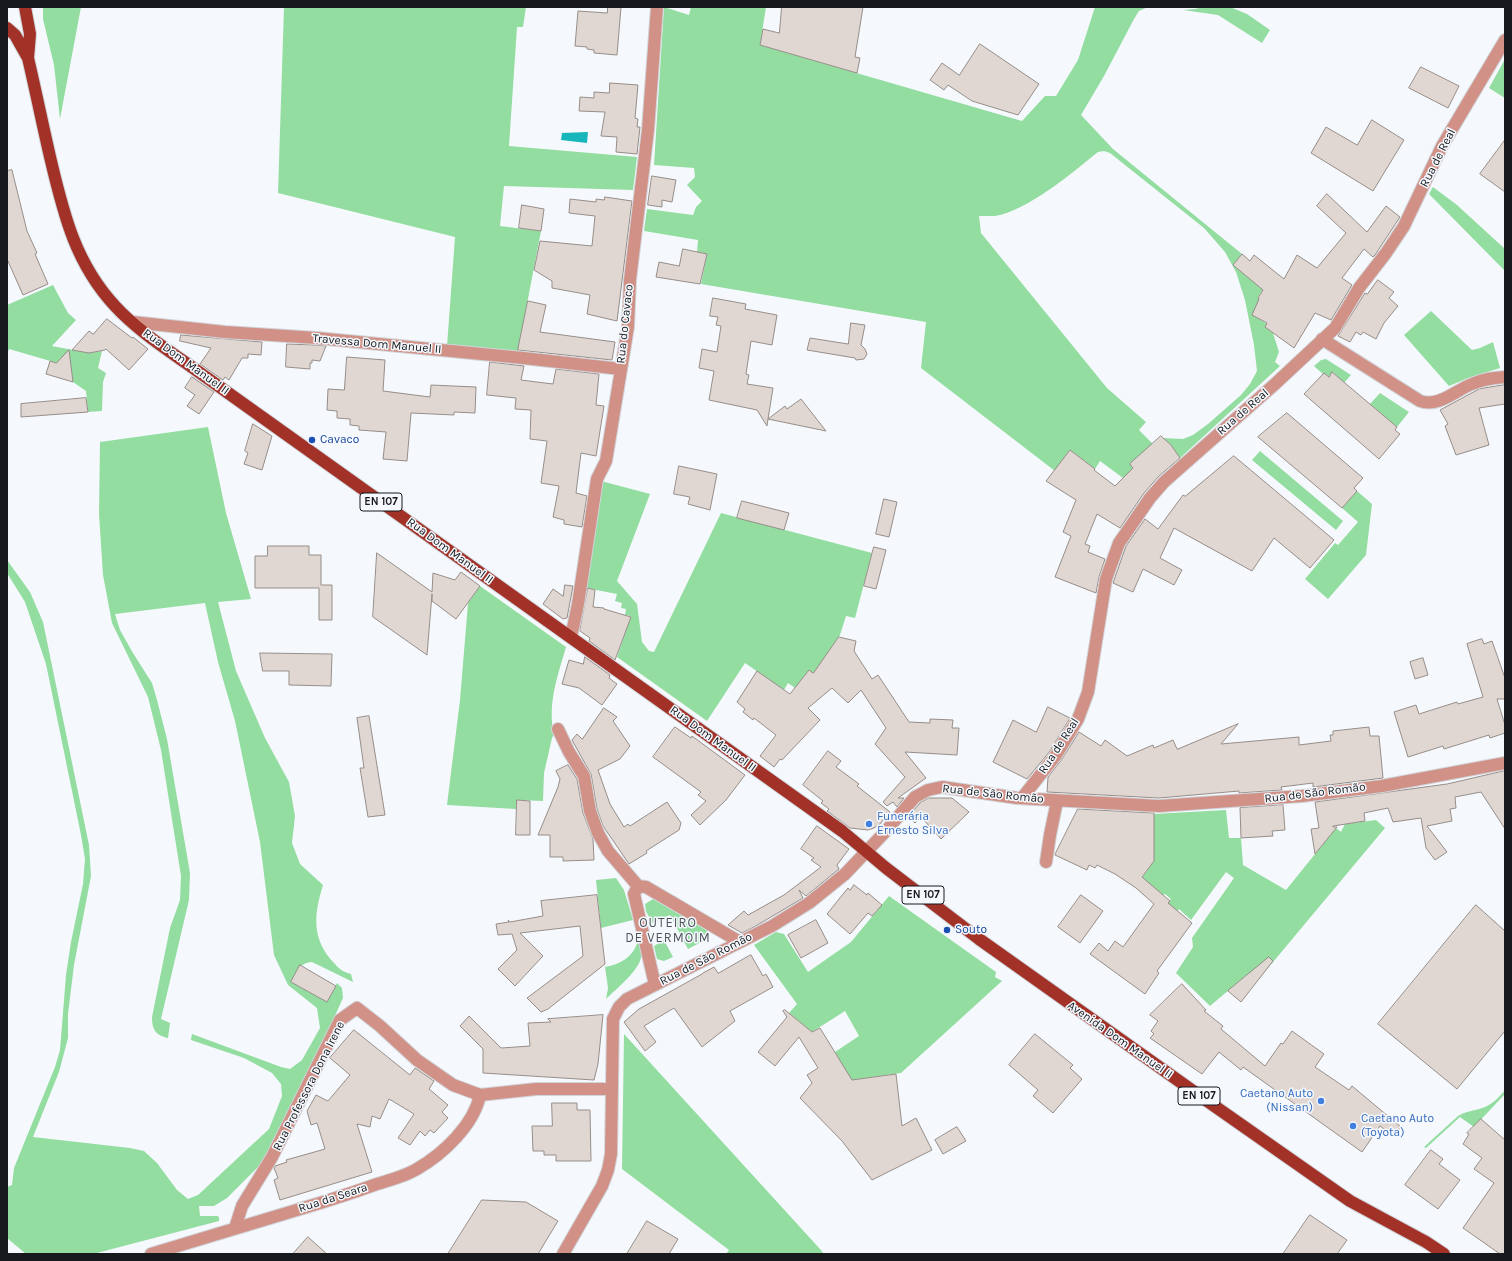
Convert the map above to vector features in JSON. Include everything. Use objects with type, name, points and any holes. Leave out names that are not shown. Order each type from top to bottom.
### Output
[{"type":"main road","name":"Rua Dom Manuel II","points":[[25,7],[30,34],[28,58]]},
{"type":"main road","name":"Rua Dom Manuel II","points":[[7,28],[15,35],[28,58],[59,194],[73,240],[88,271],[101,290],[116,307],[133,322],[201,374],[842,831],[866,851]]},
{"type":"main road","name":"Avenida Dom Manuel II","points":[[866,851],[979,939],[1212,1105],[1350,1201],[1426,1242],[1444,1254]]},
{"type":"street","name":"Rua do Cavaco","points":[[571,637],[597,479],[606,461],[628,327],[630,280],[648,130],[657,7]]},
{"type":"street","name":"Rua de Real","points":[[1022,798],[1056,755],[1078,719],[1088,692],[1103,588],[1119,543],[1150,498],[1164,482],[1275,384],[1334,328],[1359,288],[1386,253],[1404,226],[1442,146],[1505,40]]},
{"type":"street","name":"Travessa Dom Manuel II","points":[[133,322],[225,332],[317,338],[523,358],[621,370]]},
{"type":"street","points":[[1322,339],[1420,401],[1429,404],[1439,401],[1476,382],[1488,378],[1505,376]]},
{"type":"street","points":[[558,730],[569,752],[584,776],[590,811],[598,833],[608,851],[638,886],[646,887],[740,942]]},
{"type":"street","name":"Rua de São Romão","points":[[563,1254],[602,1186],[608,1170],[610,1154],[613,1019],[619,1007],[627,999],[740,942],[791,915],[809,903],[845,874],[915,797],[928,790],[935,788],[948,788],[1057,801],[1159,806],[1302,796],[1382,786],[1505,763]]},
{"type":"street","points":[[1046,862],[1057,801]]},
{"type":"street","points":[[638,886],[634,894],[655,985]]},
{"type":"street","name":"Rua Professora Dona Irene","points":[[235,1228],[242,1206],[272,1157],[340,1020],[357,1008],[380,1026],[417,1060],[453,1085],[480,1095],[536,1089],[612,1089]]},
{"type":"street","name":"Rua da Seara","points":[[151,1254],[340,1197],[416,1170],[447,1147],[460,1132],[478,1106],[480,1095]]},
{"type":"green space","points":[[43,7],[81,7],[60,119],[54,65],[43,19]]},
{"type":"green space","points":[[284,7],[526,7],[523,27],[517,27],[509,146],[637,157],[633,190],[504,186],[500,226],[541,231],[518,351],[447,346],[455,237],[278,193]]},
{"type":"green space","points":[[664,7],[689,15],[691,7],[766,7],[760,45],[1022,121],[1045,96],[1056,96],[1078,60],[1095,7],[1148,7],[1139,11],[1134,19],[1104,76],[1081,115],[1113,149],[1242,254],[1233,265],[1270,278],[1258,297],[1262,301],[1253,315],[1267,324],[1265,327],[1273,333],[1279,352],[1275,362],[1280,366],[1180,458],[1171,445],[1167,442],[1141,454],[1130,464],[1133,468],[1123,478],[1100,461],[1095,469],[1070,450],[1055,471],[921,368],[926,322],[701,284],[707,254],[697,252],[698,240],[644,231],[647,209],[693,215],[696,207],[702,201],[687,185],[695,177],[694,168],[654,165]],"holes":[[[1104,151],[1110,153],[1204,228],[1225,252],[1236,272],[1245,300],[1254,345],[1257,371],[1250,384],[1241,395],[1193,435],[1183,439],[1163,438],[1154,445],[1139,430],[1146,422],[1107,388],[981,233],[979,216],[995,216],[1008,213],[1021,207],[1049,190],[1098,152]]]},
{"type":"green space","points":[[1204,7],[1230,7],[1247,14],[1270,30],[1262,43],[1218,15],[1183,10]]},
{"type":"green space","points":[[1505,59],[1505,98],[1489,88]]},
{"type":"green space","points":[[1433,187],[1457,205],[1505,249],[1505,271],[1429,194]]},
{"type":"green space","points":[[53,285],[68,313],[76,320],[52,346],[89,353],[102,351],[98,368],[106,373],[103,382],[102,411],[88,412],[86,391],[73,382],[71,367],[9,349],[7,355],[7,305]]},
{"type":"green space","points":[[1431,311],[1472,350],[1493,342],[1500,368],[1468,378],[1449,386],[1404,335]]},
{"type":"green space","points":[[1326,359],[1351,375],[1344,383],[1333,372],[1329,377],[1314,366],[1321,360]]},
{"type":"green space","points":[[1380,393],[1409,412],[1397,427],[1370,404]]},
{"type":"green space","points":[[208,427],[226,513],[251,599],[218,602],[236,671],[265,738],[289,782],[295,816],[292,843],[300,864],[323,885],[316,916],[316,926],[321,945],[338,967],[351,974],[353,982],[312,962],[301,966],[291,982],[327,1002],[337,983],[342,988],[343,998],[304,1084],[264,1161],[227,1198],[214,1206],[199,1206],[200,1216],[217,1216],[219,1217],[219,1221],[93,1254],[26,1254],[7,1238],[7,1187],[12,1185],[14,1168],[55,1067],[60,1050],[66,975],[83,884],[85,859],[46,664],[25,602],[7,573],[7,560],[30,592],[43,622],[89,845],[91,876],[74,965],[68,1014],[68,1038],[59,1072],[33,1137],[130,1148],[144,1151],[157,1163],[177,1190],[188,1199],[198,1195],[269,1129],[282,1096],[281,1084],[272,1073],[244,1058],[191,1040],[192,1034],[290,1069],[302,1060],[320,1028],[317,1008],[288,985],[274,955],[260,842],[235,721],[218,662],[205,603],[115,614],[120,630],[152,683],[157,700],[167,739],[190,873],[189,900],[161,1019],[170,1023],[168,1038],[157,1033],[153,1025],[152,1017],[170,928],[180,900],[181,876],[161,750],[148,697],[112,623],[103,575],[99,514],[100,442]]},
{"type":"green space","points":[[1260,451],[1343,521],[1336,530],[1252,460]]},
{"type":"green space","points":[[601,481],[650,494],[617,581],[637,604],[642,642],[649,651],[654,652],[721,513],[872,553],[855,618],[846,616],[840,635],[827,654],[831,657],[817,676],[809,670],[795,688],[788,683],[784,690],[745,663],[707,721],[617,657],[631,616],[625,615],[626,609],[621,608],[622,603],[615,601],[617,594],[586,588]]},
{"type":"green space","points":[[1357,491],[1372,504],[1366,555],[1328,599],[1305,579],[1335,543],[1338,545],[1358,522],[1342,508]]},
{"type":"green space","points":[[480,586],[566,647],[554,690],[552,723],[554,734],[544,773],[543,801],[517,800],[516,809],[447,805],[460,700],[468,603]]},
{"type":"green space","points":[[1226,810],[1229,838],[1241,838],[1243,865],[1286,890],[1336,828],[1341,832],[1345,824],[1376,820],[1385,828],[1258,980],[1249,973],[1210,1006],[1176,973],[1193,947],[1192,938],[1234,878],[1226,872],[1191,920],[1179,909],[1172,920],[1161,910],[1171,899],[1153,887],[1146,897],[1135,887],[1147,871],[1153,857],[1154,814]]},
{"type":"green space","points":[[616,878],[624,890],[633,920],[601,928],[596,880]]},
{"type":"green space","points":[[889,896],[996,972],[995,977],[1002,981],[901,1073],[858,1079],[853,1085],[835,1052],[859,1036],[845,1011],[812,1032],[789,1013],[797,1004],[754,945],[776,932],[784,934],[808,972],[851,942]]},
{"type":"green space","points":[[653,899],[708,931],[707,939],[688,949],[670,915],[652,923],[646,911],[645,904]]},
{"type":"green space","points":[[664,940],[673,957],[664,961],[657,959],[654,946]]},
{"type":"green space","points":[[638,941],[641,957],[636,968],[632,974],[606,999],[608,988],[605,967],[626,959],[636,947]]},
{"type":"green space","points":[[624,1034],[824,1254],[726,1254],[729,1250],[622,1169]]},
{"type":"green space","points":[[1505,1090],[1505,1094],[1474,1127],[1460,1117],[1426,1148],[1424,1147],[1458,1116],[1486,1107]]},
{"type":"water","points":[[588,132],[587,143],[561,140],[562,133]]},
{"type":"building","points":[[608,7],[621,7],[617,55],[594,53],[594,50],[587,49],[587,47],[575,46],[578,11],[607,13]]},
{"type":"building","points":[[782,7],[863,7],[855,57],[860,58],[857,73],[760,45],[763,29],[779,33]]},
{"type":"building","points":[[980,44],[1039,84],[1018,115],[972,101],[948,85],[944,90],[930,80],[942,63],[959,75]]},
{"type":"building","points":[[1421,67],[1459,86],[1448,108],[1409,88]]},
{"type":"building","points":[[610,83],[638,85],[635,118],[638,119],[637,127],[640,127],[637,154],[616,152],[617,137],[601,136],[605,112],[579,111],[580,97],[594,98],[594,92],[609,93]]},
{"type":"building","points":[[1372,120],[1404,140],[1373,191],[1311,153],[1326,127],[1357,145]]},
{"type":"building","points":[[1505,140],[1505,192],[1480,174]]},
{"type":"building","points":[[12,170],[27,231],[48,284],[23,295],[7,259],[7,171]]},
{"type":"building","points":[[652,176],[676,180],[672,202],[662,200],[662,207],[648,205]]},
{"type":"building","points":[[1327,194],[1367,232],[1386,206],[1400,217],[1375,255],[1373,257],[1364,249],[1342,278],[1352,285],[1331,320],[1315,313],[1294,348],[1265,327],[1267,323],[1252,315],[1259,299],[1258,298],[1263,290],[1233,265],[1242,254],[1250,261],[1254,255],[1284,279],[1297,255],[1317,268],[1346,233],[1317,206]]},
{"type":"building","points":[[605,197],[632,201],[617,321],[587,314],[590,295],[552,288],[552,281],[534,270],[540,241],[592,246],[595,216],[569,213],[570,199],[596,202],[596,199],[604,200]]},
{"type":"building","points":[[522,205],[544,209],[541,231],[519,228]]},
{"type":"building","points":[[683,249],[707,254],[700,284],[656,277],[659,262],[679,266]]},
{"type":"building","points":[[1378,280],[1394,292],[1389,298],[1398,306],[1384,323],[1376,339],[1363,332],[1361,335],[1356,332],[1350,342],[1338,336],[1365,293],[1367,294]]},
{"type":"building","points":[[713,298],[746,304],[745,309],[777,315],[772,345],[751,341],[746,374],[749,375],[747,384],[773,388],[767,426],[757,410],[709,400],[714,371],[699,368],[702,349],[717,352],[721,326],[716,325],[718,317],[710,316]]},
{"type":"building","points":[[528,301],[546,305],[540,332],[615,342],[612,360],[518,350]]},
{"type":"building","points":[[107,319],[148,349],[129,370],[106,349],[89,353],[72,350],[89,331],[93,334]]},
{"type":"building","points":[[851,323],[865,325],[861,345],[867,354],[864,359],[856,360],[855,358],[807,350],[810,338],[848,344]]},
{"type":"building","points":[[181,335],[262,342],[261,355],[248,354],[248,358],[242,358],[229,380],[225,377],[223,380],[200,364],[211,348],[180,341]]},
{"type":"building","points":[[287,344],[326,346],[320,361],[312,360],[312,363],[310,363],[310,369],[286,367]]},
{"type":"building","points":[[69,350],[73,382],[46,374],[50,361],[56,363]]},
{"type":"building","points":[[347,357],[385,360],[383,391],[430,397],[431,385],[476,387],[475,413],[454,412],[454,415],[411,413],[407,461],[383,459],[386,432],[359,430],[359,426],[350,425],[350,419],[337,418],[337,411],[327,410],[328,389],[344,390]]},
{"type":"building","points":[[490,362],[524,366],[521,380],[553,384],[556,369],[599,374],[596,405],[604,406],[596,456],[581,453],[576,493],[587,496],[582,527],[564,524],[564,520],[553,517],[559,486],[541,483],[547,441],[530,439],[531,410],[515,409],[516,398],[487,395]]},
{"type":"building","points":[[1332,372],[1397,427],[1395,430],[1400,434],[1379,459],[1304,394],[1324,373],[1329,377]]},
{"type":"building","points":[[192,377],[214,392],[199,414],[187,406],[195,395],[185,388]]},
{"type":"building","points":[[1505,385],[1505,404],[1479,408],[1489,445],[1456,455],[1445,426],[1448,424],[1440,410],[1479,389]]},
{"type":"building","points":[[86,398],[88,412],[21,417],[21,404]]},
{"type":"building","points":[[801,399],[826,431],[768,419],[785,406],[787,409]]},
{"type":"building","points":[[1287,413],[1363,478],[1354,488],[1357,491],[1342,508],[1258,437]]},
{"type":"building","points":[[253,424],[272,436],[262,470],[244,464],[248,453],[245,451]]},
{"type":"building","points":[[1161,436],[1171,445],[1180,458],[1159,476],[1144,493],[1120,528],[1097,514],[1085,544],[1090,546],[1088,552],[1105,559],[1096,593],[1055,577],[1071,536],[1063,532],[1076,500],[1046,481],[1070,450],[1115,486],[1133,468],[1130,464]]},
{"type":"building","points":[[1234,456],[1334,540],[1310,568],[1274,538],[1252,571],[1174,528],[1160,558],[1182,570],[1174,585],[1143,569],[1133,592],[1113,583],[1126,546],[1145,519],[1158,529],[1183,495],[1185,496]]},
{"type":"building","points":[[679,466],[717,474],[710,510],[688,504],[690,497],[674,494]]},
{"type":"building","points":[[884,499],[897,502],[889,537],[876,534]]},
{"type":"building","points":[[742,501],[789,513],[784,530],[737,518]]},
{"type":"building","points":[[268,546],[309,546],[309,555],[321,555],[321,585],[332,585],[332,620],[319,620],[319,588],[255,588],[255,556],[267,556]]},
{"type":"building","points":[[874,547],[886,550],[876,589],[864,586]]},
{"type":"building","points":[[377,553],[432,592],[433,573],[455,580],[461,572],[480,586],[456,619],[432,601],[432,594],[427,655],[373,617]]},
{"type":"building","points":[[565,585],[573,586],[567,618],[563,619],[543,604],[553,589],[563,596]]},
{"type":"building","points":[[588,588],[595,590],[593,607],[604,608],[631,617],[615,660],[589,641],[590,638],[580,631]]},
{"type":"building","points":[[839,637],[856,641],[854,651],[872,679],[878,675],[909,722],[930,723],[930,719],[953,720],[952,728],[959,728],[957,755],[905,752],[926,778],[898,798],[904,798],[897,807],[893,802],[887,806],[883,802],[905,777],[875,744],[886,728],[861,690],[848,703],[832,688],[808,708],[820,720],[782,760],[780,759],[774,767],[760,756],[776,735],[754,718],[753,720],[743,712],[745,709],[737,702],[757,671],[790,694],[809,670],[813,673]]},
{"type":"building","points":[[1482,639],[1484,644],[1492,641],[1505,678],[1505,699],[1497,699],[1505,725],[1505,733],[1490,738],[1489,735],[1444,749],[1443,746],[1408,757],[1394,712],[1416,705],[1419,714],[1457,702],[1458,704],[1483,697],[1467,644]]},
{"type":"building","points":[[260,653],[332,654],[331,686],[289,685],[289,671],[263,671]]},
{"type":"building","points":[[585,657],[610,675],[609,678],[617,684],[602,705],[579,688],[562,684],[569,660],[583,664]]},
{"type":"building","points":[[1423,658],[1428,675],[1415,679],[1410,662]]},
{"type":"building","points":[[1048,707],[1070,718],[1050,751],[1027,779],[993,762],[1013,720],[1036,732]]},
{"type":"building","points":[[604,708],[617,717],[613,721],[630,746],[620,759],[598,770],[610,804],[624,827],[628,824],[630,826],[667,802],[681,823],[679,830],[629,864],[603,826],[597,809],[591,774],[572,740],[577,734],[582,739]]},
{"type":"building","points":[[369,716],[385,815],[368,817],[360,768],[364,768],[357,718]]},
{"type":"building","points":[[1238,724],[1221,744],[1299,737],[1299,745],[1331,741],[1330,735],[1333,735],[1333,731],[1369,727],[1370,736],[1379,736],[1383,778],[1313,787],[1313,783],[1281,787],[1282,790],[1239,793],[1239,791],[1159,798],[1047,792],[1048,777],[1062,759],[1079,732],[1101,746],[1105,740],[1127,756],[1153,745],[1154,748],[1173,740],[1177,749]]},
{"type":"building","points":[[675,727],[691,738],[692,736],[745,775],[726,800],[700,825],[691,815],[706,801],[698,795],[701,792],[653,757]]},
{"type":"building","points":[[828,751],[841,761],[836,767],[859,784],[857,786],[890,812],[880,824],[874,828],[868,830],[850,828],[827,811],[829,809],[821,803],[823,801],[803,785]]},
{"type":"building","points":[[568,765],[577,779],[583,813],[593,839],[594,860],[563,861],[563,857],[550,857],[550,835],[538,835],[558,787],[560,779],[556,771]]},
{"type":"building","points":[[1505,771],[1505,829],[1481,792],[1455,797],[1456,808],[1450,809],[1452,821],[1427,826],[1447,852],[1435,860],[1426,848],[1421,818],[1393,822],[1388,808],[1364,813],[1365,821],[1333,826],[1337,827],[1315,854],[1311,829],[1319,828],[1315,802],[1447,784]]},
{"type":"building","points":[[929,798],[952,798],[969,812],[941,839],[921,817],[915,823],[908,817],[920,803]]},
{"type":"building","points":[[517,800],[530,801],[530,835],[516,835]]},
{"type":"building","points":[[1283,805],[1285,830],[1272,831],[1273,836],[1241,838],[1240,808]]},
{"type":"building","points":[[1078,809],[1154,813],[1154,861],[1142,877],[1170,901],[1168,903],[1192,923],[1157,971],[1159,973],[1145,994],[1090,954],[1099,943],[1108,951],[1115,941],[1123,947],[1154,904],[1136,888],[1115,874],[1097,865],[1095,868],[1089,865],[1087,870],[1055,855]]},
{"type":"building","points":[[817,826],[849,849],[837,865],[839,869],[806,896],[799,890],[803,898],[754,927],[742,933],[728,925],[744,911],[748,915],[784,895],[821,867],[811,860],[814,858],[801,849]]},
{"type":"building","points":[[854,885],[867,895],[868,893],[882,905],[872,916],[868,913],[850,934],[827,914],[848,888],[850,890]]},
{"type":"building","points":[[597,895],[605,964],[548,1009],[541,1012],[527,998],[583,956],[580,926],[520,933],[543,956],[515,986],[498,969],[517,950],[512,934],[498,935],[496,924],[509,922],[508,920],[510,922],[543,916],[541,901]]},
{"type":"building","points":[[1081,895],[1103,911],[1080,943],[1058,927]]},
{"type":"building","points":[[1476,905],[1505,931],[1505,1031],[1457,1089],[1378,1024]]},
{"type":"building","points":[[816,920],[828,943],[801,958],[788,935]]},
{"type":"building","points":[[751,955],[763,976],[766,974],[773,987],[730,1011],[735,1021],[702,1047],[674,1008],[644,1026],[656,1042],[645,1051],[624,1022],[639,1009],[714,967],[718,973]]},
{"type":"building","points":[[1269,957],[1273,961],[1241,1002],[1228,991]]},
{"type":"building","points":[[300,965],[336,986],[327,1002],[291,982]]},
{"type":"building","points":[[1182,984],[1206,1010],[1204,1011],[1223,1026],[1221,1029],[1265,1066],[1281,1043],[1283,1044],[1292,1031],[1324,1054],[1315,1067],[1349,1090],[1352,1086],[1401,1127],[1393,1136],[1380,1126],[1362,1152],[1243,1067],[1241,1070],[1219,1052],[1202,1074],[1150,1038],[1154,1034],[1151,1031],[1158,1021],[1150,1015]]},
{"type":"building","points":[[785,1010],[812,1032],[820,1028],[852,1080],[896,1074],[902,1126],[916,1118],[932,1150],[872,1180],[842,1141],[800,1098],[812,1083],[807,1075],[818,1068],[799,1037],[775,1066],[758,1052],[787,1017],[783,1011]]},
{"type":"building","points":[[603,1015],[598,1064],[594,1080],[483,1073],[483,1049],[460,1026],[469,1016],[501,1048],[530,1046],[528,1023],[551,1022],[548,1019]]},
{"type":"building","points":[[354,1030],[410,1075],[415,1068],[434,1081],[429,1089],[448,1105],[442,1112],[448,1118],[434,1133],[430,1130],[425,1136],[420,1131],[410,1145],[398,1138],[414,1114],[389,1099],[380,1119],[372,1116],[370,1127],[357,1124],[372,1172],[280,1200],[274,1180],[278,1178],[274,1168],[275,1166],[287,1162],[286,1160],[325,1149],[317,1123],[311,1125],[307,1111],[316,1095],[328,1101],[350,1075],[330,1058]]},
{"type":"building","points":[[1035,1034],[1073,1065],[1070,1068],[1082,1079],[1053,1113],[1033,1096],[1038,1090],[1009,1065]]},
{"type":"building","points":[[552,1103],[577,1103],[577,1110],[590,1110],[591,1161],[556,1161],[556,1155],[544,1155],[544,1151],[533,1151],[532,1126],[552,1126]]},
{"type":"building","points":[[1481,1119],[1505,1140],[1505,1254],[1500,1254],[1463,1228],[1494,1183],[1474,1169],[1482,1158],[1463,1144],[1469,1134],[1467,1133]]},
{"type":"building","points":[[957,1127],[966,1141],[943,1154],[935,1140]]},
{"type":"building","points":[[1431,1150],[1443,1159],[1439,1164],[1460,1180],[1438,1209],[1405,1185]]},
{"type":"building","points":[[482,1200],[526,1202],[558,1221],[538,1254],[448,1254]]},
{"type":"building","points":[[1310,1215],[1347,1240],[1337,1254],[1283,1254]]},
{"type":"building","points":[[647,1221],[678,1239],[669,1254],[627,1254]]},
{"type":"building","points":[[308,1237],[327,1254],[293,1254]]},
{"type":"place","name":"Cavaco","points":[[312,440]]},
{"type":"place","name":"Funerária Ernesto Silva","points":[[869,824]]},
{"type":"place","name":"Souto","points":[[947,930]]},
{"type":"place","name":"Caetano Auto (Nissan)","points":[[1321,1101]]},
{"type":"place","name":"Caetano Auto (Toyota)","points":[[1353,1126]]},
{"type":"district","name":"OUTEIRO DE VERMOIM","points":[[668,930]]}]
